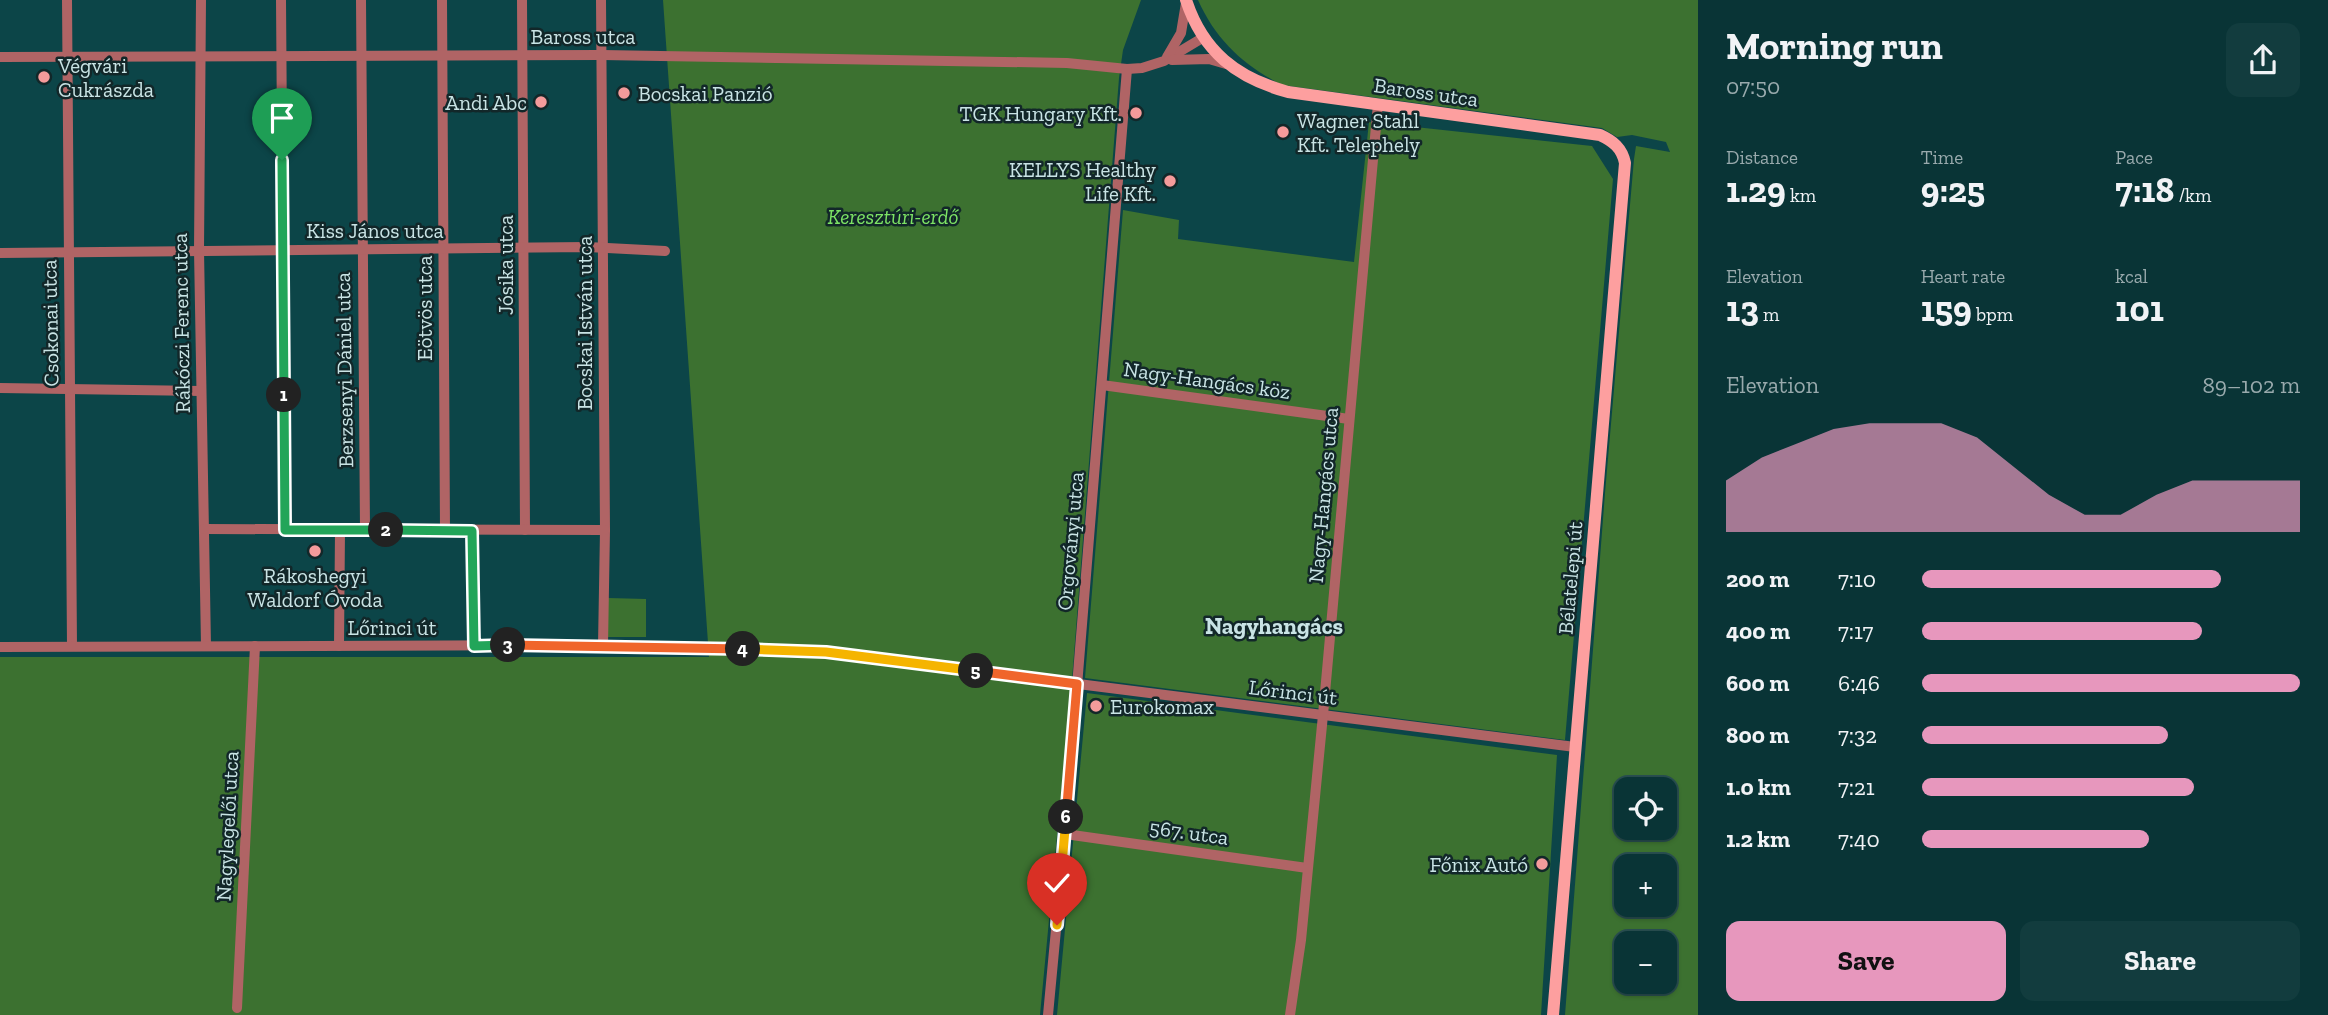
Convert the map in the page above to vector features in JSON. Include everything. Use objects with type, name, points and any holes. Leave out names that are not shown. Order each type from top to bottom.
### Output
[{"type":"main road","points":[[1186,1],[1204,37]]},
{"type":"main road","name":"Baross utca","points":[[1204,37],[1231,66],[1252,80],[1288,92],[1600,135],[1618,146]]},
{"type":"main road","name":"Bélatelepi út","points":[[1553,1015],[1625,163],[1618,146]]},
{"type":"street","name":"Csokonai utca","points":[[66,0],[72,646]]},
{"type":"street","name":"Rákóczi Ferenc utca","points":[[201,0],[199,250],[206,646]]},
{"type":"street","points":[[281,0],[285,530]]},
{"type":"street","name":"Berzsenyi Dániel utca","points":[[361,0],[365,530]]},
{"type":"street","name":"Eötvös utca","points":[[442,0],[445,531]]},
{"type":"street","name":"Jósika utca","points":[[522,0],[525,530]]},
{"type":"street","name":"Bocskai István utca","points":[[601,0],[605,530],[603,645]]},
{"type":"street","points":[[1164,61],[1181,33],[1186,1]]},
{"type":"street","name":"Baross utca","points":[[0,57],[602,55],[1067,63],[1127,69],[1152,66],[1204,37]]},
{"type":"street","name":"Baross utca","points":[[1164,61],[1209,59],[1231,66]]},
{"type":"street","name":"Orgoványi utca","points":[[1048,1015],[1127,69]]},
{"type":"street","name":"Nagy-Hangács utca","points":[[1290,1015],[1301,940],[1323,715],[1378,104]]},
{"type":"street","name":"Kiss János utca","points":[[0,253],[283,249],[665,251]]},
{"type":"street","name":"Nagy-Hangács köz","points":[[1102,385],[1349,419]]},
{"type":"street","points":[[0,388],[201,391]]},
{"type":"street","points":[[204,529],[605,530]]},
{"type":"street","points":[[339,646],[340,530]]},
{"type":"street","points":[[472,531],[474,646]]},
{"type":"street","name":"Lőrinci út","points":[[0,647],[603,645],[826,652],[1575,747]]},
{"type":"street","name":"Nagylegelői utca","points":[[237,1008],[255,646]]},
{"type":"street","name":"567. utca","points":[[1065,834],[1307,868]]},
{"type":"green space","name":"Keresztúri-erdő","points":[[663,0],[1141,0],[1123,50],[1119,78],[1073,667],[1040,1015],[0,1015],[0,657],[709,657]]},
{"type":"green space","points":[[1198,0],[1698,0],[1698,1015],[1565,1015],[1634,159],[1636,146],[1670,152],[1666,142],[1632,135],[1617,137],[1602,128],[1282,85],[1243,60],[1213,27]]},
{"type":"green space","points":[[1369,122],[1592,146],[1613,179],[1565,740],[1085,678],[1123,210],[1179,220],[1178,239],[1354,262]]},
{"type":"green space","points":[[608,598],[646,599],[646,637],[608,637]]},
{"type":"green space","points":[[1087,693],[1557,755],[1541,1015],[1057,1015]]},
{"type":"place","name":"Végvári Cukrászda","points":[[44,77]]},
{"type":"place","name":"Bocskai Panzió","points":[[624,93]]},
{"type":"place","name":"Andi Abc","points":[[541,102]]},
{"type":"place","name":"TGK Hungary Kft.","points":[[1136,113]]},
{"type":"place","name":"Wagner Stahl Kft. Telephely","points":[[1283,132]]},
{"type":"place","name":"KELLYS Healthy Life Kft.","points":[[1170,181]]},
{"type":"place","name":"Rákoshegyi Waldorf Óvoda","points":[[315,551]]},
{"type":"place","name":"Eurokomax","points":[[1096,706]]},
{"type":"place","name":"Főnix Autó","points":[[1542,864]]},
{"type":"district","name":"Nagyhangács","points":[[1274,626]]},
{"type":"route","points":[[282,160],[285,530],[472,531],[474,646],[603,645],[826,652],[1077,684],[1057,925]]}]
